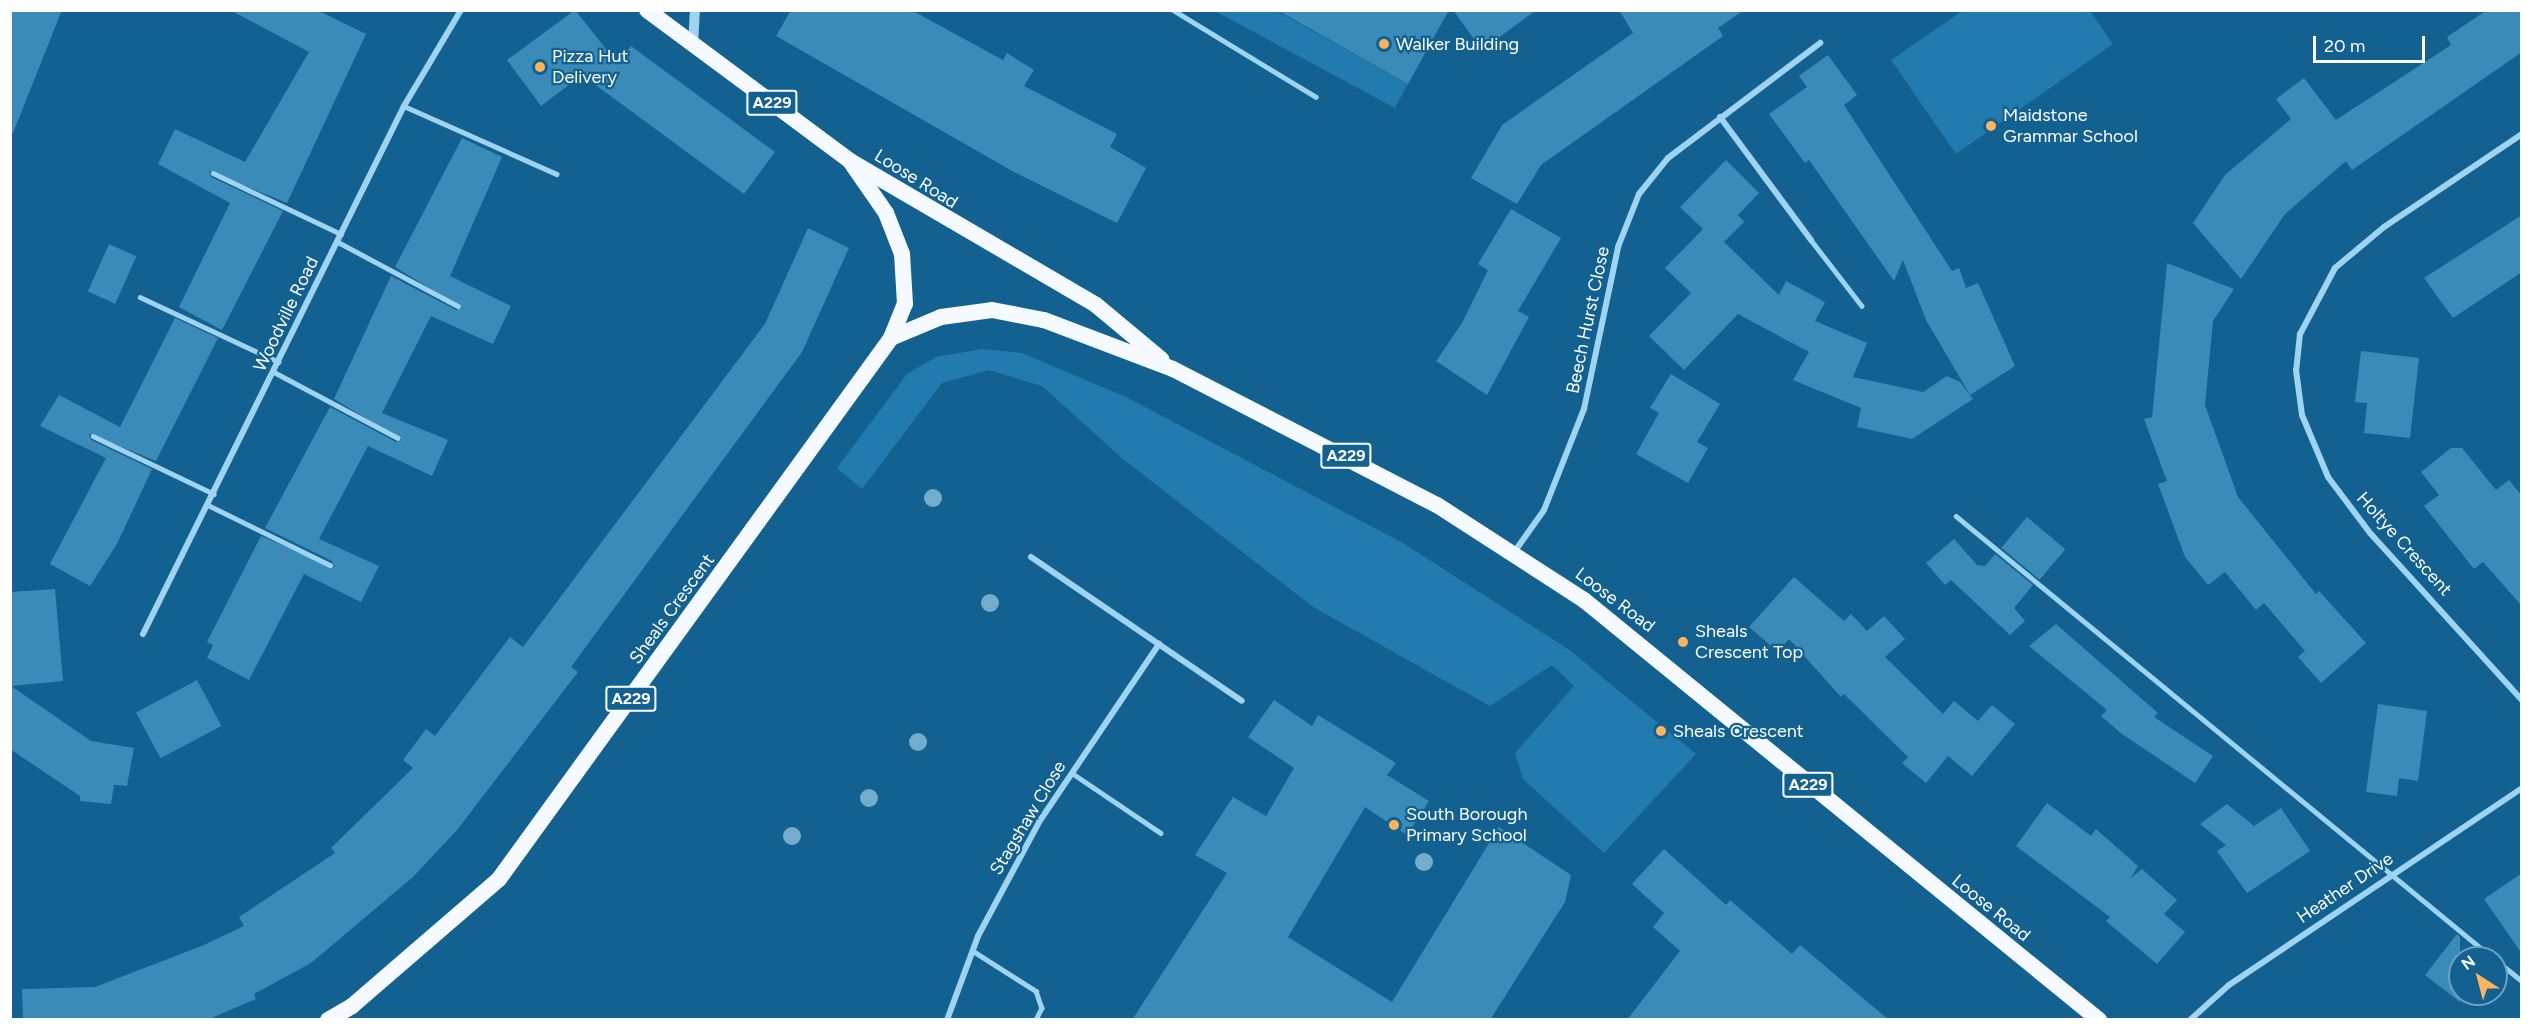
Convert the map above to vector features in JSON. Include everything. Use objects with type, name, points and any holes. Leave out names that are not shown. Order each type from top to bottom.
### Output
[{"type":"highway","name":"Loose Road","points":[[647,10],[850,161],[1096,305],[1173,369]]},
{"type":"highway","name":"Sheals Crescent","points":[[328,1020],[380,984],[499,879],[891,338],[905,304],[902,254],[886,213],[850,161]]},
{"type":"highway","name":"Loose Road","points":[[891,338],[941,317],[992,310],[1044,320],[1173,369],[1314,439],[1515,551],[1644,646],[2099,1020]]},
{"type":"street","name":"Woodville Road","points":[[143,634],[404,106],[461,10]]},
{"type":"street","points":[[693,46],[695,10]]},
{"type":"street","name":"Beech Hurst Close","points":[[1515,551],[1544,510],[1584,409],[1618,247],[1638,194],[1668,158],[1821,43]]},
{"type":"street","points":[[1720,117],[1810,240]]},
{"type":"street","name":"Holtye Crescent","points":[[2522,134],[2384,227],[2335,268],[2300,334],[2296,370],[2302,415],[2328,477],[2370,533],[2522,700]]},
{"type":"street","points":[[1031,557],[1242,701]]},
{"type":"street","name":"Stagshaw Close","points":[[947,1020],[973,951],[1039,822],[1159,644]]},
{"type":"street","name":"Heather Drive","points":[[2190,1020],[2229,985],[2522,788]]},
{"type":"lane","points":[[1173,10],[1316,98]]},
{"type":"lane","points":[[404,106],[557,174]]},
{"type":"lane","points":[[213,173],[342,234]]},
{"type":"lane","points":[[1810,240],[1862,306]]},
{"type":"lane","points":[[338,242],[458,306]]},
{"type":"lane","points":[[140,297],[279,362]]},
{"type":"lane","points":[[274,372],[398,438]]},
{"type":"lane","points":[[93,436],[214,494]]},
{"type":"lane","points":[[208,505],[330,565]]},
{"type":"lane","points":[[1956,516],[2478,946]]},
{"type":"lane","points":[[1072,773],[1161,832]]},
{"type":"lane","points":[[973,951],[1036,991],[1042,1008],[1036,1020]]},
{"type":"lane","points":[[2508,970],[2522,981]]},
{"type":"shaded area","points":[[1215,11],[1277,11],[1408,84],[1395,108]]},
{"type":"shaded area","points":[[1962,11],[2090,11],[2113,44],[1956,154],[1891,60]]},
{"type":"shaded area","points":[[982,349],[1022,353],[1126,397],[1403,543],[1568,649],[1696,754],[1604,853],[1523,779],[1515,753],[1574,686],[1552,665],[1490,706],[1313,607],[1123,459],[1042,386],[989,370],[942,383],[862,489],[837,468],[907,374],[936,357]]},
{"type":"building","points":[[10,10],[62,10],[13,133],[10,132]]},
{"type":"building","points":[[230,10],[317,10],[366,34],[287,203],[209,171],[211,177],[283,211],[222,330],[179,307],[230,203],[158,164],[175,129],[245,162],[309,52]]},
{"type":"building","points":[[575,10],[618,64],[631,46],[775,152],[744,194],[582,75],[541,106],[507,60]]},
{"type":"building","points":[[791,10],[911,10],[1003,60],[1007,53],[1034,70],[1024,86],[1117,134],[1110,147],[1146,168],[1117,223],[1014,172],[776,36]]},
{"type":"building","name":"Walker Building","points":[[1277,10],[1449,10],[1408,84]]},
{"type":"building","points":[[1453,10],[1536,10],[1482,50]]},
{"type":"building","points":[[1619,10],[1744,10],[1718,28],[1723,36],[1541,165],[1517,204],[1471,178],[1502,125],[1633,33]]},
{"type":"building","points":[[2487,10],[2522,10],[2522,52],[2352,170],[2346,161],[2285,214],[2241,279],[2193,223],[2225,175],[2291,119],[2276,99],[2304,78],[2336,120],[2451,45],[2447,37]]},
{"type":"building","points":[[1828,55],[1857,95],[1844,105],[1952,271],[1959,268],[1966,288],[1978,283],[2015,366],[1970,395],[1926,320],[1903,260],[1894,281],[1809,160],[1805,163],[1769,114],[1807,87],[1799,76]]},
{"type":"building","points":[[462,138],[502,157],[450,276],[511,306],[493,344],[431,316],[382,413],[448,440],[432,476],[368,446],[319,539],[379,566],[361,602],[304,574],[249,680],[207,658],[213,645],[207,642],[261,536],[334,567],[332,561],[265,528],[330,407],[396,442],[402,440],[334,399],[391,276],[456,310],[462,308],[395,267]]},
{"type":"building","points":[[1726,160],[1759,193],[1738,215],[1744,222],[1724,242],[1779,295],[1786,281],[1825,302],[1815,321],[1867,343],[1853,377],[1923,392],[1947,376],[1960,382],[1973,399],[1912,439],[1857,427],[1861,408],[1793,380],[1809,352],[1738,314],[1684,370],[1649,336],[1691,293],[1665,268],[1703,229],[1680,207]]},
{"type":"building","points":[[1511,209],[1561,238],[1518,311],[1529,317],[1487,395],[1436,361],[1462,323],[1488,270],[1478,264]]},
{"type":"building","points":[[2522,215],[2522,272],[2453,318],[2424,278]]},
{"type":"building","points":[[808,228],[849,248],[802,352],[571,667],[578,672],[457,830],[413,877],[311,963],[254,994],[256,999],[207,1020],[23,1020],[22,989],[95,987],[204,945],[244,926],[239,917],[335,853],[331,848],[413,768],[403,760],[426,729],[435,736],[510,637],[523,647],[765,324]]},
{"type":"building","points":[[109,244],[136,256],[115,304],[88,292]]},
{"type":"building","points":[[2167,263],[2234,289],[2213,321],[2205,405],[2238,497],[2316,594],[2319,591],[2366,643],[2321,683],[2298,657],[2305,651],[2264,603],[2256,610],[2225,572],[2208,585],[2185,557],[2158,484],[2167,481],[2144,419],[2152,417]]},
{"type":"building","points":[[175,318],[218,338],[156,461],[89,434],[91,440],[152,469],[117,544],[90,586],[50,564],[106,458],[40,426],[59,395],[120,427]]},
{"type":"building","points":[[2361,351],[2419,358],[2410,438],[2364,433],[2367,403],[2355,402]]},
{"type":"building","points":[[1671,374],[1720,404],[1697,442],[1708,448],[1688,483],[1636,454],[1659,413],[1650,408]]},
{"type":"building","points":[[2451,448],[2462,448],[2496,490],[2509,480],[2522,496],[2522,606],[2483,562],[2474,569],[2424,506],[2439,495],[2421,472]]},
{"type":"building","points":[[2027,517],[2065,549],[2040,580],[2001,548]]},
{"type":"building","points":[[1954,539],[1977,565],[1985,566],[1995,554],[2033,585],[2014,608],[2025,621],[2010,635],[1951,580],[1945,585],[1926,563]]},
{"type":"building","points":[[1794,577],[1844,621],[1851,614],[1867,631],[1884,616],[1905,639],[1885,657],[1943,714],[1954,701],[1978,721],[1992,705],[2015,724],[1972,776],[1948,756],[1926,783],[1902,763],[1908,757],[1844,694],[1841,697],[1789,639],[1778,652],[1749,627]]},
{"type":"building","points":[[55,589],[63,681],[11,686],[91,741],[134,748],[127,786],[114,785],[111,804],[80,801],[80,796],[10,749],[10,592]]},
{"type":"building","points":[[2056,624],[2158,713],[2154,717],[2213,756],[2195,783],[2122,734],[2101,716],[2107,710],[2029,646]]},
{"type":"building","points":[[197,680],[221,726],[160,758],[136,712]]},
{"type":"building","name":"South Borough Primary School","points":[[1274,700],[1312,726],[1318,715],[1396,763],[1387,775],[1429,801],[1407,835],[1365,807],[1288,937],[1392,1002],[1499,827],[1571,875],[1565,902],[1490,1020],[1132,1020],[1227,873],[1195,855],[1233,797],[1266,816],[1294,768],[1248,737]]},
{"type":"building","points":[[2378,704],[2427,711],[2418,781],[2399,778],[2397,796],[2366,792]]},
{"type":"building","points":[[2047,803],[2091,836],[2096,829],[2138,866],[2130,879],[2142,869],[2177,900],[2164,914],[2185,932],[2157,964],[2106,921],[2110,917],[2016,846]]},
{"type":"building","points":[[2227,804],[2254,826],[2281,808],[2310,851],[2247,893],[2217,851],[2226,845],[2200,824]]},
{"type":"building","points":[[1664,849],[1726,905],[1730,900],[1792,954],[1800,945],[1889,1020],[1627,1020],[1680,951],[1653,927],[1664,913],[1632,884]]},
{"type":"building","points":[[2522,873],[2522,954],[2484,899]]},
{"type":"building","points":[[2457,934],[2460,937],[2460,946],[2448,946],[2448,993],[2425,975]]},
{"type":"place","name":"Walker Building","points":[[1384,44]]},
{"type":"place","name":"Pizza Hut Delivery","points":[[540,67]]},
{"type":"place","name":"Maidstone Grammar School","points":[[1991,126]]},
{"type":"place","name":"Sheals Crescent Top","points":[[1683,642]]},
{"type":"place","name":"Sheals Crescent","points":[[1661,731]]},
{"type":"place","name":"South Borough Primary School","points":[[1394,825]]}]
